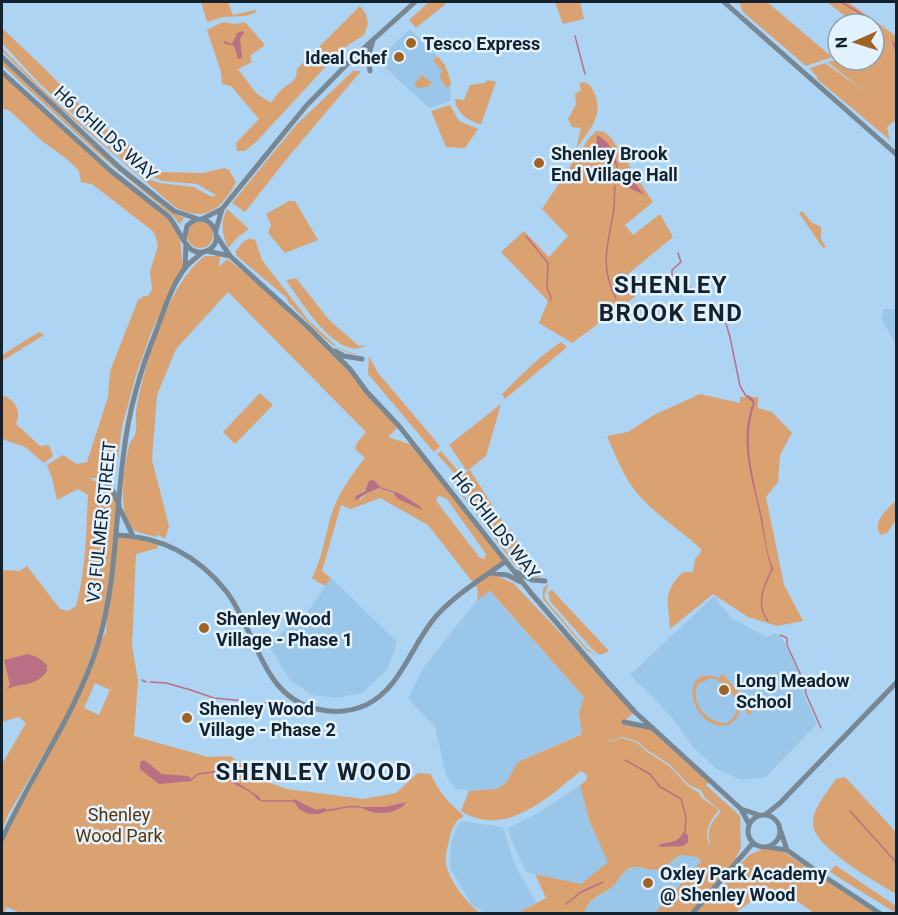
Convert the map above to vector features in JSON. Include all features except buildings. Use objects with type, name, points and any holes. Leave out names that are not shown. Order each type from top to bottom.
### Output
[{"type":"street","points":[[205,251],[214,244],[222,209],[306,106],[373,39],[416,2]]},
{"type":"street","points":[[724,2],[897,154]]},
{"type":"street","points":[[370,71],[368,57],[373,39]]},
{"type":"street","name":"H6 CHILDS WAY","points":[[2,57],[120,168],[174,211],[200,219]]},
{"type":"street","name":"H6 CHILDS WAY","points":[[2,72],[111,171],[168,216],[175,223],[185,242]]},
{"type":"street","points":[[222,209],[187,226],[185,242],[195,251],[230,256]]},
{"type":"street","points":[[200,219],[210,223],[216,233]]},
{"type":"street","name":"H6 CHILDS WAY","points":[[216,233],[230,256],[328,347],[399,426],[514,572],[606,680],[654,729],[741,809],[749,824]]},
{"type":"street","name":"V3 FULMER STREET","points":[[185,242],[185,268]]},
{"type":"street","name":"V3 FULMER STREET","points":[[2,839],[15,809],[65,723],[98,646],[107,610],[118,535],[122,468],[133,401],[148,351],[163,313],[185,268],[205,251]]},
{"type":"street","points":[[328,347],[344,356],[362,359]]},
{"type":"street","points":[[103,480],[113,491],[133,536]]},
{"type":"street","points":[[118,535],[153,539],[178,550],[206,570],[234,602],[272,679],[288,696],[311,708],[337,712],[358,707],[378,699],[385,693],[397,678],[423,632],[439,614],[459,595],[506,561]]},
{"type":"street","points":[[514,572],[532,580],[545,581]]},
{"type":"street","points":[[490,573],[507,575],[523,583]]},
{"type":"street","points":[[881,914],[790,852],[762,847],[753,843],[748,835],[749,824],[752,820],[780,802],[897,683]]},
{"type":"street","points":[[624,722],[654,729]]},
{"type":"street","points":[[776,821],[780,802]]},
{"type":"street","name":"H6 CHILDS WAY","points":[[741,809],[763,815]]},
{"type":"street","points":[[763,815],[776,821],[790,852]]},
{"type":"street","points":[[767,847],[776,842],[780,827]]},
{"type":"street","points":[[692,914],[753,843]]},
{"type":"shaded area","points":[[410,29],[445,65],[451,85],[450,101],[429,108],[381,64],[380,57]]},
{"type":"shaded area","points":[[243,31],[240,38],[242,58],[238,59],[234,46],[223,43],[224,41],[232,44],[237,33]]},
{"type":"shaded area","points":[[597,135],[610,147],[620,175],[634,182],[646,197],[628,187],[623,180],[621,181],[615,163],[597,159],[588,153],[597,141]]},
{"type":"shaded area","points":[[896,306],[896,345],[881,318],[884,309],[893,309]]},
{"type":"shaded area","points":[[748,395],[755,403],[749,432],[750,461],[772,571],[767,552],[752,483],[748,460],[747,425],[753,403],[746,396]]},
{"type":"shaded area","points":[[374,480],[380,487],[401,494],[422,510],[398,499],[393,493],[379,488],[355,501],[356,496],[365,491],[369,481]]},
{"type":"shaded area","points":[[331,578],[397,642],[387,670],[362,693],[337,698],[312,695],[290,680],[268,644],[309,610]]},
{"type":"shaded area","points":[[489,591],[584,697],[579,713],[582,733],[518,762],[505,785],[496,790],[469,791],[455,788],[446,775],[435,727],[408,698],[424,667],[477,600]]},
{"type":"shaded area","name":"Long Meadow School","points":[[714,596],[731,618],[767,637],[776,633],[784,641],[802,680],[804,695],[817,724],[766,777],[741,780],[717,769],[692,746],[678,725],[630,675]]},
{"type":"shaded area","points":[[28,654],[37,657],[47,665],[47,671],[33,683],[6,690],[10,685],[4,660]]},
{"type":"shaded area","points":[[144,760],[162,774],[187,776],[192,781],[159,784],[140,769],[140,762]]},
{"type":"shaded area","points":[[224,767],[233,774],[238,783],[262,801],[225,777],[222,774]]},
{"type":"shaded area","points":[[580,785],[589,820],[609,862],[581,884],[526,872],[508,828],[542,811]]},
{"type":"shaded area","points":[[294,799],[316,810],[325,808],[327,811],[308,814],[299,809],[292,801]]},
{"type":"shaded area","points":[[407,802],[397,810],[385,813],[372,812],[360,807],[385,807]]},
{"type":"shaded area","points":[[461,821],[504,829],[514,863],[536,903],[518,913],[485,913],[472,905],[450,868],[451,843]]},
{"type":"shaded area","points":[[683,832],[688,835],[688,842],[683,846],[660,847],[659,845],[679,839]]},
{"type":"shaded area","name":"Oxley Park Academy @ Shenley Wood","points":[[681,855],[698,857],[701,861],[655,913],[585,914],[590,902],[613,886],[620,873],[635,867],[656,870],[663,868]]},
{"type":"green space","points":[[201,2],[228,2],[233,15],[255,10],[257,12],[207,22]]},
{"type":"green space","points":[[429,2],[448,2],[416,28],[409,20]]},
{"type":"green space","points":[[555,2],[580,2],[584,19],[563,24]]},
{"type":"green space","points":[[739,2],[767,2],[826,52],[826,59],[806,66],[743,12]]},
{"type":"green space","points":[[827,2],[848,2],[862,12],[840,12]]},
{"type":"green space","points":[[360,6],[366,14],[368,24],[364,35],[342,49],[258,140],[245,151],[237,151],[236,143],[259,119],[231,86],[222,84],[221,72],[207,30],[223,22],[235,24],[245,22],[265,45],[250,56],[252,62],[238,69],[256,93],[271,103],[280,91],[294,80],[297,69]]},
{"type":"green space","points":[[2,28],[90,115],[82,122],[40,84],[2,43]]},
{"type":"green space","points":[[886,29],[896,36],[896,121],[887,128],[890,140],[817,79],[810,68],[825,63],[826,72],[838,72],[866,92],[840,72],[886,72]]},
{"type":"green space","points":[[2,48],[48,95],[139,175],[159,183],[194,187],[212,197],[216,195],[197,184],[162,181],[141,171],[122,159],[84,124],[92,117],[110,132],[113,131],[161,172],[203,173],[224,168],[229,170],[236,182],[231,191],[219,205],[204,213],[186,212],[175,207],[52,101],[2,51]]},
{"type":"green space","points":[[437,56],[445,66],[449,77],[451,85],[446,88],[439,75],[443,71],[433,61]]},
{"type":"green space","points":[[2,59],[102,153],[159,202],[184,218],[180,224],[96,152],[2,65]]},
{"type":"green space","points":[[353,71],[361,71],[245,212],[232,203],[296,125]]},
{"type":"green space","name":"Shenley Wood Park","points":[[2,72],[167,218],[173,224],[180,239],[183,267],[151,333],[136,375],[122,427],[118,456],[104,454],[101,448],[103,459],[116,460],[115,474],[107,478],[89,478],[113,491],[119,506],[118,535],[156,541],[158,548],[136,554],[132,646],[138,681],[134,736],[208,757],[230,756],[267,782],[287,789],[363,799],[396,793],[418,773],[431,774],[444,797],[463,815],[455,823],[451,833],[446,865],[465,899],[480,913],[22,914],[7,907],[2,913],[2,839],[65,723],[106,632],[107,613],[82,680],[62,723],[8,815],[2,830],[2,764],[26,723],[19,717],[2,722],[2,570],[20,571],[27,566],[60,609],[68,611],[76,606],[84,565],[88,495],[78,489],[57,500],[47,465],[63,455],[76,464],[87,462],[108,397],[110,371],[138,300],[148,296],[152,289],[150,272],[158,245],[154,232],[92,184],[81,182],[79,171],[68,160],[42,141],[10,111],[2,108]],"holes":[[[95,683],[110,690],[99,715],[84,708]]]},
{"type":"green space","points":[[422,75],[432,83],[427,87],[418,88],[414,84]]},
{"type":"green space","points":[[488,80],[496,82],[481,124],[478,124],[460,112],[455,99],[464,100],[470,85],[485,83]]},
{"type":"green space","points":[[583,82],[589,84],[595,94],[597,111],[592,126],[576,149],[581,128],[572,127],[568,119],[576,104],[575,94],[581,90],[579,84]]},
{"type":"green space","points":[[450,105],[459,121],[478,129],[465,148],[446,147],[431,111]]},
{"type":"green space","points":[[596,131],[605,132],[612,139],[653,202],[625,225],[633,235],[660,214],[673,237],[623,278],[636,296],[572,343],[539,323],[548,301],[501,252],[524,231],[549,257],[568,236],[542,209]]},
{"type":"green space","points":[[289,201],[295,201],[318,240],[285,253],[268,233],[271,225],[266,214]]},
{"type":"green space","points":[[227,209],[249,229],[228,248],[223,228],[223,219]]},
{"type":"green space","points":[[802,211],[811,222],[821,227],[821,239],[826,247],[823,248],[799,213]]},
{"type":"green space","points":[[200,222],[209,226],[213,235],[209,244],[200,248],[191,244],[187,235],[191,226]]},
{"type":"green space","points":[[250,238],[255,239],[262,260],[309,321],[337,347],[359,354],[349,353],[340,349],[330,343],[288,302],[287,298],[237,256],[235,252],[243,242]]},
{"type":"green space","points":[[205,256],[220,256],[219,267],[227,259],[268,290],[308,327],[399,426],[388,437],[415,446],[506,561],[491,573],[513,583],[635,711],[625,721],[654,729],[710,781],[706,785],[740,816],[741,848],[736,857],[739,860],[719,884],[719,889],[738,871],[736,869],[749,855],[763,849],[774,849],[784,852],[875,913],[814,913],[788,895],[779,893],[753,900],[735,913],[655,913],[701,861],[697,857],[681,855],[665,867],[658,869],[634,867],[627,870],[614,885],[589,903],[585,913],[518,913],[546,898],[535,874],[581,884],[608,862],[589,820],[580,785],[586,781],[587,775],[581,771],[540,802],[510,818],[494,820],[477,818],[461,811],[469,791],[496,789],[505,784],[518,762],[582,734],[579,713],[584,697],[490,591],[477,600],[478,589],[428,525],[380,498],[351,509],[341,505],[322,571],[331,578],[325,586],[312,578],[336,503],[365,458],[355,449],[366,432],[228,292],[176,349],[157,395],[152,460],[169,526],[165,539],[158,535],[161,529],[156,537],[130,527],[125,515],[124,474],[129,446],[136,432],[136,412],[145,372],[159,327],[179,286],[191,269]],"holes":[[[374,480],[379,487],[401,494],[421,509],[379,488],[367,493],[360,500],[360,494]],[[440,496],[447,499],[486,554],[484,559],[479,557],[436,498]],[[605,737],[612,741],[622,737],[637,741],[669,764],[689,785],[701,790],[704,797],[721,811],[711,826],[710,844],[706,848],[709,844],[707,834],[709,826],[719,810],[688,786],[669,766],[636,742],[621,738],[612,742]]]},
{"type":"green space","points":[[296,278],[329,320],[359,346],[365,345],[363,347],[352,348],[341,344],[319,325],[286,280]]},
{"type":"green space","points":[[39,332],[44,335],[2,361],[2,355]]},
{"type":"green space","points":[[561,342],[567,347],[505,399],[502,394]]},
{"type":"green space","points":[[369,356],[378,373],[440,446],[434,452],[368,374]]},
{"type":"green space","points":[[260,393],[273,405],[235,444],[223,432]]},
{"type":"green space","points":[[700,394],[740,403],[740,397],[758,397],[758,408],[772,412],[792,433],[780,455],[778,482],[766,497],[784,585],[803,621],[777,626],[748,617],[713,594],[670,629],[669,592],[683,572],[693,572],[695,559],[701,549],[642,499],[627,479],[607,436],[628,432],[654,415]]},
{"type":"green space","points":[[2,395],[11,400],[18,410],[16,424],[40,446],[49,445],[53,456],[44,463],[25,447],[2,439]]},
{"type":"green space","points":[[501,404],[486,456],[467,471],[449,445]]},
{"type":"green space","points":[[441,451],[458,471],[455,474],[437,454]]},
{"type":"green space","points":[[470,470],[497,513],[539,571],[526,568],[520,562],[466,493],[459,479]]},
{"type":"green space","points":[[456,481],[463,495],[517,565],[540,578],[527,575],[514,564],[461,494],[454,482]]},
{"type":"green space","points":[[896,502],[896,520],[887,533],[881,535],[878,531],[879,522]]},
{"type":"green space","points":[[547,584],[544,595],[546,600],[586,648],[598,656],[586,650],[543,599],[543,589]]},
{"type":"green space","points":[[552,590],[609,651],[600,655],[592,649],[550,601],[548,592]]},
{"type":"green space","points":[[723,674],[754,710],[749,715],[741,705],[735,720],[720,726],[709,721],[700,713],[692,694],[698,678],[707,675],[719,678]],"holes":[[[710,678],[717,680],[730,691],[736,705],[733,718],[726,723],[706,716],[696,697],[698,684]]]},
{"type":"green space","points":[[845,777],[896,832],[896,894],[848,864],[835,854],[816,833],[813,824],[818,806],[836,779]]},
{"type":"green space","points":[[835,865],[896,906],[896,913],[830,872]]},
{"type":"waterway","points":[[841,2],[858,12]]},
{"type":"waterway","points":[[575,36],[585,74]]},
{"type":"waterway","points":[[893,42],[896,51]]},
{"type":"waterway","points":[[615,186],[614,212],[606,267],[616,299]]},
{"type":"waterway","points":[[526,236],[548,263],[547,288],[550,300]]},
{"type":"waterway","points":[[678,253],[681,262],[672,270],[672,275],[684,285]]},
{"type":"waterway","points":[[687,286],[697,291]]},
{"type":"waterway","points":[[703,303],[709,316]]},
{"type":"waterway","points":[[722,310],[740,386],[746,396]]},
{"type":"waterway","points":[[768,621],[761,602],[772,569]]},
{"type":"waterway","points":[[780,635],[787,638],[787,645],[821,728]]},
{"type":"waterway","points":[[142,680],[146,682]]},
{"type":"waterway","points":[[150,682],[166,683],[187,689]]},
{"type":"waterway","points":[[188,689],[214,698],[245,701]]},
{"type":"waterway","points":[[264,703],[277,703]]},
{"type":"waterway","points":[[625,760],[650,774],[659,786],[681,799],[686,817],[685,833]]},
{"type":"waterway","points":[[192,779],[198,774],[222,771]]},
{"type":"waterway","points":[[262,801],[292,801]]},
{"type":"waterway","points":[[327,810],[350,806],[360,807]]},
{"type":"waterway","points":[[850,811],[896,862]]},
{"type":"waterway","points":[[566,904],[581,892],[603,882]]},
{"type":"place","name":"Tesco Express","points":[[411,43]]},
{"type":"place","name":"Ideal Chef","points":[[399,57]]},
{"type":"place","name":"Shenley Brook End Village Hall","points":[[539,163]]},
{"type":"place","name":"Shenley Wood Village - Phase 1","points":[[204,628]]},
{"type":"place","name":"Long Meadow School","points":[[724,690]]},
{"type":"place","name":"Shenley Wood Village - Phase 2","points":[[187,718]]},
{"type":"place","name":"Oxley Park Academy @ Shenley Wood","points":[[648,883]]},
{"type":"district","name":"SHENLEY BROOK END","points":[[671,299]]},
{"type":"district","name":"SHENLEY WOOD","points":[[314,772]]}]
